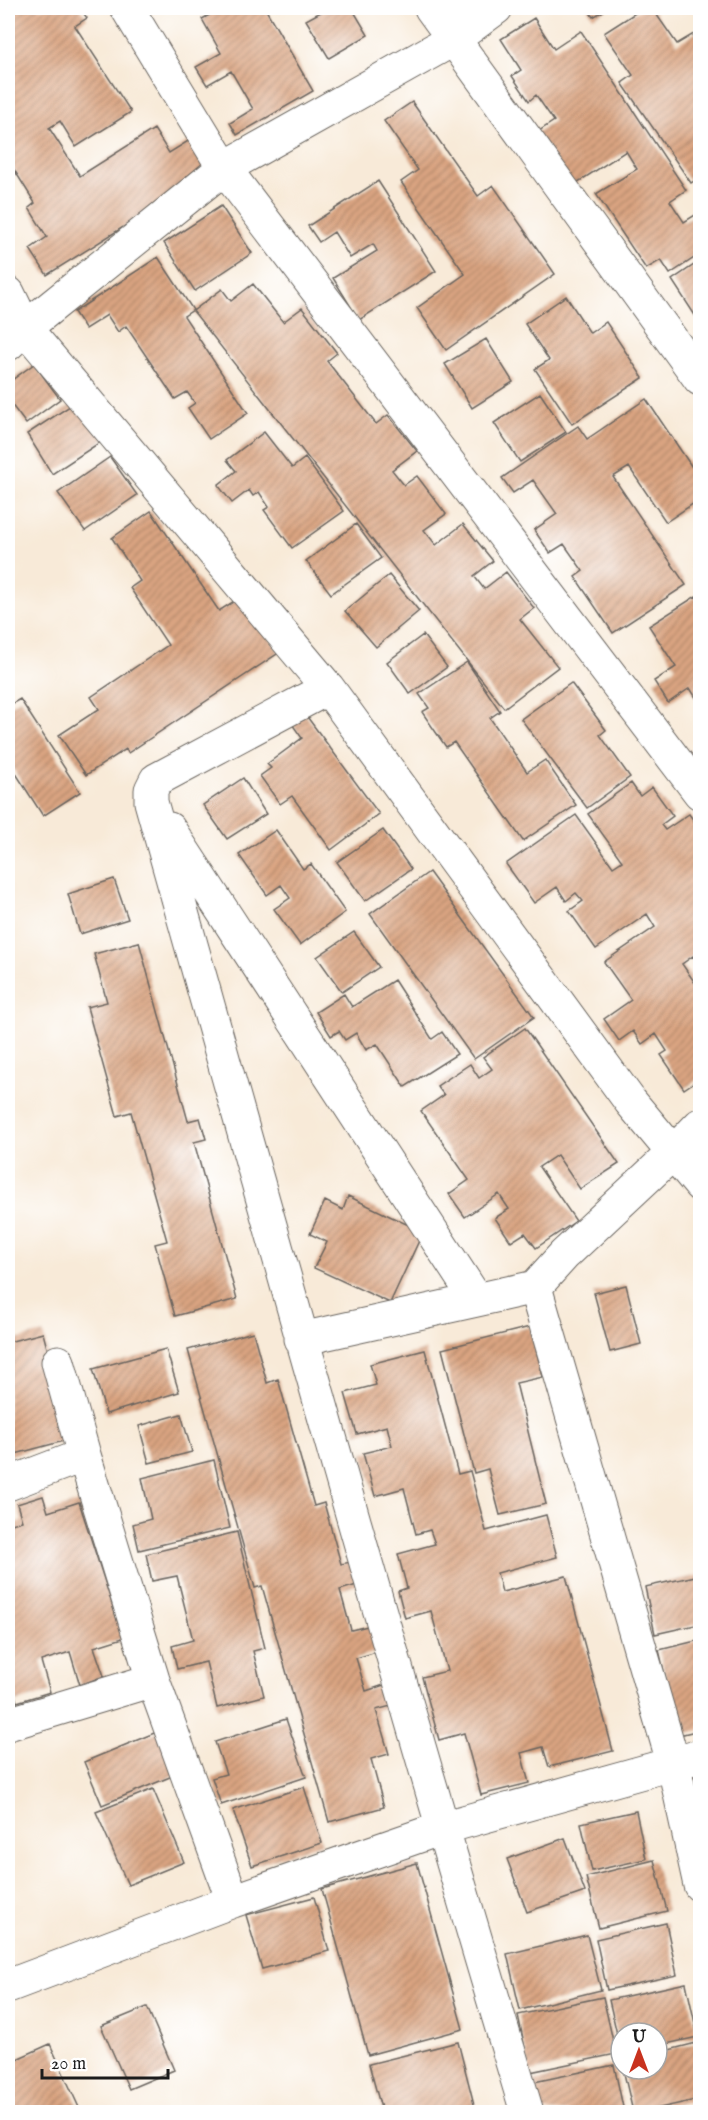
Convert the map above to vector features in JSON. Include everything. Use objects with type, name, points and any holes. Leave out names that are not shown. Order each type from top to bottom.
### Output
[{"type":"street","points":[[127,8],[224,168],[700,793]]},
{"type":"street","points":[[431,8],[700,379]]},
{"type":"street","points":[[16,336],[224,168],[454,39],[496,8]]},
{"type":"street","points":[[8,293],[16,336],[328,688],[630,1101],[700,1185]]},
{"type":"street","points":[[328,688],[156,780],[151,790],[151,802],[301,1340],[527,2112]]},
{"type":"street","points":[[151,802],[476,1299]]},
{"type":"street","points":[[301,1340],[535,1287],[564,1256],[700,1125]]},
{"type":"street","points":[[535,1287],[686,1759],[700,1886]]},
{"type":"street","points":[[58,1362],[153,1680],[233,1901]]},
{"type":"street","points":[[8,1484],[84,1455]]},
{"type":"street","points":[[8,1724],[153,1680]]},
{"type":"street","points":[[8,1986],[233,1901],[442,1828],[686,1759]]},
{"type":"building","points":[[8,8],[80,8],[87,18],[75,26],[131,112],[76,147],[60,121],[49,128],[80,176],[154,129],[169,153],[193,138],[214,170],[47,275],[30,249],[47,237],[29,208],[35,203],[8,160],[8,155],[12,152],[8,145]]},
{"type":"building","points":[[186,8],[198,8],[189,13]]},
{"type":"building","points":[[222,8],[265,8],[313,91],[237,135],[230,123],[253,109],[231,71],[207,85],[196,67],[221,53],[202,19]]},
{"type":"building","points":[[328,8],[352,8],[368,35],[329,58],[306,20]]},
{"type":"building","points":[[587,8],[609,8],[593,17]]},
{"type":"building","points":[[643,8],[652,8],[677,44],[697,32],[700,37],[700,177],[691,183],[622,83],[633,75],[604,33]]},
{"type":"building","points":[[534,18],[554,49],[581,31],[686,190],[670,201],[684,222],[700,212],[700,254],[670,274],[661,260],[646,269],[596,194],[637,169],[626,151],[572,186],[536,133],[554,121],[536,95],[529,101],[512,76],[521,70],[501,39]]},
{"type":"building","points":[[412,102],[478,196],[493,185],[555,274],[446,350],[417,308],[465,274],[401,182],[418,170],[384,121]]},
{"type":"building","points":[[378,181],[436,271],[359,320],[333,278],[377,251],[373,244],[350,258],[334,232],[319,242],[308,226]]},
{"type":"building","points":[[221,206],[252,253],[195,291],[164,243]]},
{"type":"building","points":[[158,257],[193,310],[184,316],[248,413],[209,439],[188,408],[195,403],[187,392],[175,399],[126,326],[118,332],[107,315],[85,329],[74,312]]},
{"type":"building","points":[[700,261],[700,323],[672,280]]},
{"type":"building","points":[[253,284],[283,322],[302,308],[337,353],[327,361],[376,424],[388,415],[417,451],[392,470],[404,485],[417,476],[446,514],[424,530],[436,545],[463,524],[493,561],[474,576],[484,589],[506,572],[534,608],[520,619],[558,667],[504,708],[193,311],[222,289],[231,301]]},
{"type":"building","points":[[566,296],[590,333],[606,322],[643,378],[572,424],[535,369],[549,360],[525,324]]},
{"type":"building","points":[[486,339],[513,382],[472,408],[445,364]]},
{"type":"building","points":[[34,364],[60,399],[26,424],[8,400],[8,383]]},
{"type":"building","points":[[540,393],[566,432],[520,462],[494,423]]},
{"type":"building","points":[[82,398],[108,437],[52,474],[27,434]]},
{"type":"building","points":[[646,399],[700,479],[700,499],[666,522],[629,467],[613,477],[686,585],[613,633],[575,577],[583,571],[564,544],[550,553],[534,530],[557,514],[533,480],[513,493],[502,478],[578,426],[587,439]]},
{"type":"building","points":[[264,432],[292,468],[305,458],[344,511],[292,548],[264,510],[269,507],[259,492],[253,496],[249,490],[232,503],[218,485],[236,471],[227,460]]},
{"type":"building","points":[[110,457],[137,495],[85,531],[58,493]]},
{"type":"building","points":[[151,511],[219,611],[242,596],[280,652],[128,753],[126,749],[86,775],[59,735],[99,709],[91,697],[168,645],[130,588],[140,581],[112,538]]},
{"type":"building","points":[[356,524],[381,558],[331,594],[306,561]]},
{"type":"building","points":[[389,575],[419,611],[376,647],[345,611]]},
{"type":"building","points":[[696,596],[700,603],[700,704],[690,688],[668,703],[654,681],[676,667],[649,626]]},
{"type":"building","points":[[423,635],[447,667],[410,694],[387,662]]},
{"type":"building","points":[[467,662],[500,711],[490,718],[527,772],[545,760],[576,805],[523,841],[454,742],[446,747],[422,712],[429,708],[419,694]]},
{"type":"building","points":[[571,683],[606,730],[600,735],[630,777],[587,808],[521,719]]},
{"type":"building","points":[[20,699],[80,792],[43,816],[8,761],[8,706]]},
{"type":"building","points":[[305,714],[379,814],[331,850],[292,796],[280,804],[260,776],[271,768],[267,764],[302,738],[292,724]]},
{"type":"building","points":[[243,778],[266,814],[227,839],[203,805]]},
{"type":"building","points":[[631,783],[640,796],[652,787],[673,816],[661,825],[665,830],[689,814],[700,829],[700,966],[693,956],[682,964],[700,990],[700,1078],[684,1089],[661,1055],[667,1051],[656,1034],[642,1044],[633,1031],[619,1041],[604,1019],[631,1000],[604,962],[655,927],[647,914],[596,949],[569,911],[583,901],[576,893],[566,901],[557,887],[534,903],[506,864],[576,815],[613,867],[622,861],[588,814]]},
{"type":"building","points":[[276,830],[303,869],[311,864],[345,912],[300,945],[274,909],[290,898],[281,885],[267,895],[239,855]]},
{"type":"building","points":[[383,830],[411,869],[365,901],[337,862]]},
{"type":"building","points":[[429,872],[534,1017],[474,1059],[370,914]]},
{"type":"building","points":[[114,879],[128,919],[80,934],[68,894]]},
{"type":"building","points":[[354,932],[379,967],[342,992],[317,957]]},
{"type":"building","points":[[139,942],[188,1121],[200,1118],[206,1139],[194,1142],[237,1299],[175,1316],[155,1244],[167,1241],[131,1112],[117,1116],[87,1007],[107,1002],[94,954]]},
{"type":"building","points":[[394,980],[432,1039],[442,1032],[457,1054],[405,1087],[377,1044],[366,1050],[356,1033],[345,1040],[339,1031],[331,1036],[316,1012],[344,994],[352,1007]]},
{"type":"building","points":[[525,1028],[619,1164],[580,1189],[557,1155],[539,1167],[576,1221],[536,1248],[525,1233],[511,1242],[495,1218],[509,1209],[499,1194],[465,1217],[449,1194],[469,1180],[421,1111],[444,1095],[437,1086],[470,1064],[479,1078],[492,1069],[483,1057]]},
{"type":"building","points":[[348,1196],[423,1232],[390,1303],[314,1268],[327,1242],[310,1234],[325,1201],[343,1210]]},
{"type":"building","points":[[626,1285],[641,1344],[610,1352],[594,1293]]},
{"type":"building","points":[[530,1327],[543,1377],[516,1383],[546,1504],[500,1515],[488,1469],[474,1473],[442,1349]]},
{"type":"building","points":[[253,1332],[267,1383],[278,1379],[314,1506],[324,1503],[341,1564],[351,1562],[357,1585],[340,1590],[351,1630],[372,1625],[380,1651],[356,1658],[366,1691],[384,1685],[391,1706],[376,1710],[389,1754],[371,1759],[384,1807],[329,1822],[262,1586],[255,1588],[188,1350]]},
{"type":"building","points":[[43,1333],[71,1439],[8,1456],[8,1342]]},
{"type":"building","points":[[166,1349],[179,1392],[106,1414],[93,1369]]},
{"type":"building","points":[[425,1350],[458,1474],[470,1471],[486,1531],[546,1515],[557,1557],[497,1573],[502,1592],[566,1576],[613,1751],[549,1767],[543,1747],[521,1753],[529,1783],[481,1795],[464,1733],[439,1740],[422,1677],[447,1671],[431,1611],[405,1618],[398,1591],[407,1588],[398,1554],[435,1544],[430,1530],[416,1534],[404,1488],[375,1496],[363,1453],[392,1446],[387,1426],[357,1434],[345,1393],[376,1385],[370,1364]]},
{"type":"building","points":[[181,1414],[192,1452],[149,1463],[139,1426]]},
{"type":"building","points":[[214,1460],[230,1528],[139,1550],[133,1524],[151,1519],[142,1478]]},
{"type":"building","points":[[43,1496],[48,1512],[79,1502],[123,1638],[94,1647],[104,1676],[80,1685],[70,1652],[41,1661],[50,1692],[17,1702],[8,1674],[8,1525],[22,1521],[17,1504]]},
{"type":"building","points":[[237,1532],[265,1648],[253,1651],[264,1696],[217,1708],[206,1662],[177,1669],[172,1646],[193,1640],[177,1576],[152,1581],[146,1554]]},
{"type":"building","points":[[700,1575],[700,1624],[655,1634],[645,1587]]},
{"type":"building","points":[[700,1640],[700,1730],[679,1735],[659,1650]]},
{"type":"building","points":[[286,1719],[306,1777],[221,1805],[212,1778],[226,1774],[215,1742]]},
{"type":"building","points":[[164,1729],[182,1772],[102,1805],[84,1762]]},
{"type":"building","points":[[700,1775],[700,1807],[693,1776]]},
{"type":"building","points":[[304,1787],[322,1843],[252,1866],[233,1810]]},
{"type":"building","points":[[153,1789],[184,1862],[128,1885],[96,1812]]},
{"type":"building","points":[[636,1811],[646,1859],[592,1871],[581,1823]]},
{"type":"building","points":[[565,1838],[585,1892],[527,1912],[507,1859]]},
{"type":"building","points":[[654,1860],[667,1911],[599,1928],[586,1877]]},
{"type":"building","points":[[417,1863],[463,2029],[368,2055],[322,1889]]},
{"type":"building","points":[[314,1897],[329,1951],[262,1969],[246,1915]]},
{"type":"building","points":[[666,1923],[677,1975],[607,1990],[596,1939]]},
{"type":"building","points":[[587,1935],[601,1990],[520,2010],[507,1954]]},
{"type":"building","points":[[686,1983],[698,2037],[669,2043],[669,2021],[614,2021],[609,2000]]},
{"type":"building","points":[[603,1997],[609,2023],[609,2055],[530,2072],[518,2015]]},
{"type":"building","points":[[147,2007],[174,2070],[129,2089],[101,2026]]},
{"type":"building","points":[[458,2042],[476,2112],[382,2112],[369,2064]]},
{"type":"building","points":[[700,2042],[700,2099],[633,2112],[626,2081],[669,2081],[669,2050]]},
{"type":"building","points":[[50,2044],[81,2112],[8,2112],[8,2063]]},
{"type":"building","points":[[609,2066],[609,2081],[617,2081],[624,2112],[541,2112],[534,2082]]}]
